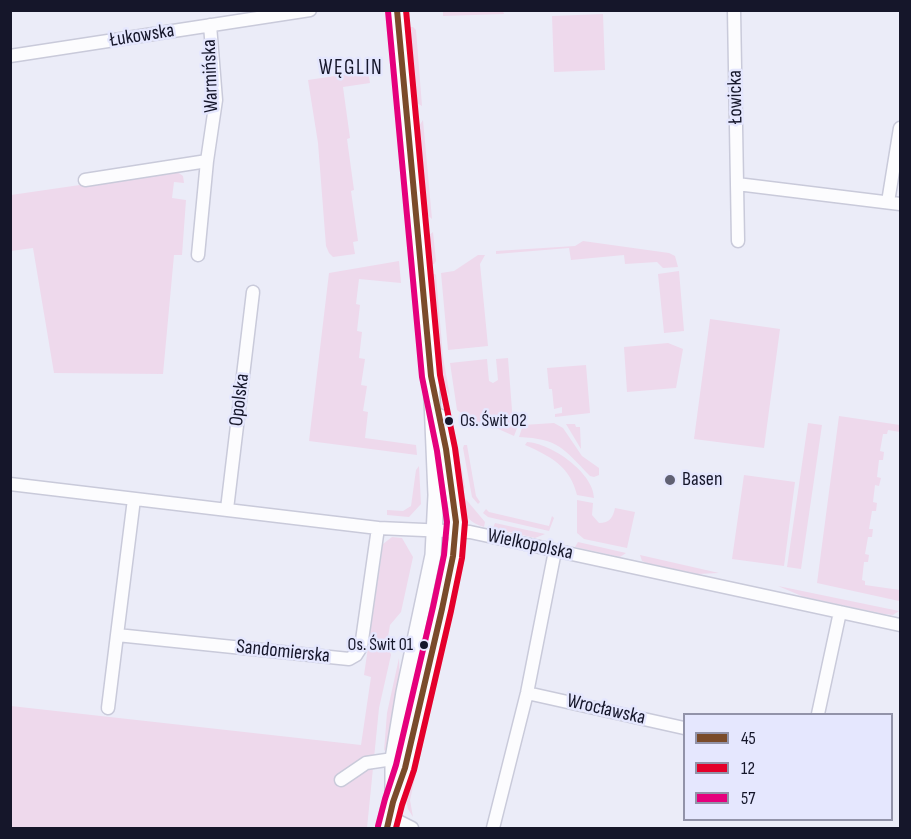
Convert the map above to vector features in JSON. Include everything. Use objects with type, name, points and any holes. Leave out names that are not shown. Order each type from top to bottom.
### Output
[{"type":"street","name":"Łukowska","points":[[10,56],[310,10]]},
{"type":"street","points":[[390,816],[393,759],[404,692],[432,565],[436,495],[431,376],[398,10]]},
{"type":"street","name":"Łowicka","points":[[735,10],[738,240]]},
{"type":"street","name":"Warmińska","points":[[198,255],[207,161],[216,100],[210,25]]},
{"type":"street","points":[[737,184],[894,203],[900,128]]},
{"type":"street","points":[[85,180],[207,161]]},
{"type":"street","name":"Opolska","points":[[227,509],[253,292]]},
{"type":"street","points":[[390,816],[405,768],[453,556],[456,531],[454,494],[431,376]]},
{"type":"street","name":"Wielkopolska","points":[[10,484],[378,528],[456,531],[900,625]]},
{"type":"street","points":[[108,708],[134,499]]},
{"type":"street","name":"Sandomierska","points":[[117,635],[350,659],[356,655],[361,646],[378,528]]},
{"type":"street","points":[[493,828],[527,693],[555,551]]},
{"type":"street","points":[[818,713],[840,612]]},
{"type":"street","name":"Wrocławska","points":[[527,693],[683,728]]},
{"type":"street","points":[[341,780],[366,763],[393,759]]},
{"type":"street","points":[[390,816],[412,828]]},
{"type":"shaded area","points":[[443,11],[503,11],[504,14],[443,16]]},
{"type":"shaded area","points":[[603,14],[605,70],[554,72],[552,16]]},
{"type":"shaded area","points":[[409,27],[416,30],[422,106],[415,102]]},
{"type":"shaded area","points":[[368,71],[370,83],[343,87],[354,190],[351,191],[358,241],[353,242],[355,254],[333,257],[326,246],[318,143],[308,80]]},
{"type":"shaded area","points":[[423,120],[432,219],[424,212],[417,129]]},
{"type":"shaded area","points":[[176,171],[183,176],[184,183],[174,182],[172,198],[186,200],[182,255],[174,255],[163,374],[54,373],[33,248],[11,251],[11,195]]},
{"type":"shaded area","points":[[433,232],[436,261],[434,264],[429,264],[427,240]]},
{"type":"shaded area","points":[[583,241],[669,253],[675,256],[678,267],[663,268],[657,262],[625,264],[624,255],[571,260],[569,248],[496,254],[496,251],[575,246]]},
{"type":"shaded area","points":[[478,255],[485,255],[480,264],[488,346],[448,350],[441,273],[454,271]]},
{"type":"shaded area","points":[[399,261],[401,283],[359,279],[356,304],[360,305],[357,331],[362,332],[359,358],[365,359],[361,385],[367,386],[363,411],[368,412],[365,438],[416,445],[417,455],[309,441],[329,273]]},
{"type":"shaded area","points":[[679,271],[684,331],[664,333],[658,274]]},
{"type":"shaded area","points":[[430,274],[436,275],[443,357],[450,397],[439,371]]},
{"type":"shaded area","points":[[710,319],[780,329],[764,448],[694,439]]},
{"type":"shaded area","points":[[668,343],[683,349],[676,388],[627,392],[624,347]]},
{"type":"shaded area","points":[[508,358],[513,423],[519,423],[514,436],[485,423],[483,426],[457,410],[450,363],[487,359],[489,381],[493,383],[498,380],[496,359]]},
{"type":"shaded area","points":[[586,365],[590,413],[555,417],[555,414],[562,413],[562,407],[554,409],[547,368]]},
{"type":"shaded area","points":[[839,416],[900,425],[900,432],[888,430],[887,434],[883,434],[880,451],[884,452],[883,460],[879,460],[877,477],[881,478],[879,486],[875,485],[873,502],[877,503],[876,511],[872,511],[869,529],[873,529],[872,537],[868,537],[865,554],[869,555],[868,562],[864,562],[862,580],[865,581],[865,585],[900,590],[899,601],[817,583]]},
{"type":"shaded area","points":[[554,423],[563,428],[582,456],[599,468],[599,475],[590,476],[566,452],[552,443],[519,437],[523,425]]},
{"type":"shaded area","points":[[808,423],[822,425],[801,569],[787,567]]},
{"type":"shaded area","points":[[566,424],[575,424],[576,427],[580,427],[581,449]]},
{"type":"shaded area","points":[[527,442],[548,448],[570,461],[587,479],[594,498],[577,495],[564,469],[543,453],[525,445]]},
{"type":"shaded area","points":[[467,445],[476,496],[480,502],[478,504],[472,497],[463,448]]},
{"type":"shaded area","points":[[458,448],[465,487],[464,489],[459,489]]},
{"type":"shaded area","points":[[419,466],[421,504],[409,517],[387,515],[387,510],[403,511],[411,506],[416,470]]},
{"type":"shaded area","points":[[744,475],[795,482],[784,566],[732,559]]},
{"type":"shaded area","points":[[464,497],[485,522],[484,527],[467,517],[460,498]]},
{"type":"shaded area","points":[[577,500],[593,503],[592,515],[599,523],[610,519],[615,508],[635,512],[627,548],[584,539],[577,533]]},
{"type":"shaded area","points":[[486,509],[489,512],[549,526],[552,516],[554,518],[549,531],[488,517],[483,513]]},
{"type":"shaded area","points":[[495,523],[545,534],[535,538],[493,528]]},
{"type":"shaded area","points":[[392,537],[402,538],[413,557],[401,612],[390,625],[387,643],[391,655],[379,708],[367,828],[11,828],[11,706],[361,745],[371,677],[364,675],[383,544]]},
{"type":"shaded area","points":[[578,542],[626,553],[620,557],[575,547]]},
{"type":"shaded area","points":[[640,555],[719,573],[697,574],[647,563],[642,561]]},
{"type":"shaded area","points":[[455,574],[456,595],[410,800],[413,817],[408,809],[405,796]]},
{"type":"shaded area","points":[[778,586],[899,611],[893,615],[884,614],[804,597]]},
{"type":"shaded area","points":[[399,658],[400,687],[389,746],[384,751],[387,713]]},
{"type":"transit line","name":"45","points":[[387,828],[405,768],[442,609],[453,556],[456,522],[446,449],[431,376],[397,10]]},
{"type":"transit line","name":"12","points":[[396,828],[414,770],[451,611],[462,558],[465,522],[455,448],[440,375],[406,10]]},
{"type":"transit line","name":"57","points":[[378,826],[396,765],[433,607],[444,555],[447,522],[437,451],[422,377],[388,11]]},
{"type":"place","name":"Os. Świt 02","points":[[449,421]]},
{"type":"place","name":"Basen","points":[[670,480]]},
{"type":"place","name":"Os. Świt 01","points":[[424,645]]},
{"type":"district","name":"WĘGLIN","points":[[351,69]]}]
